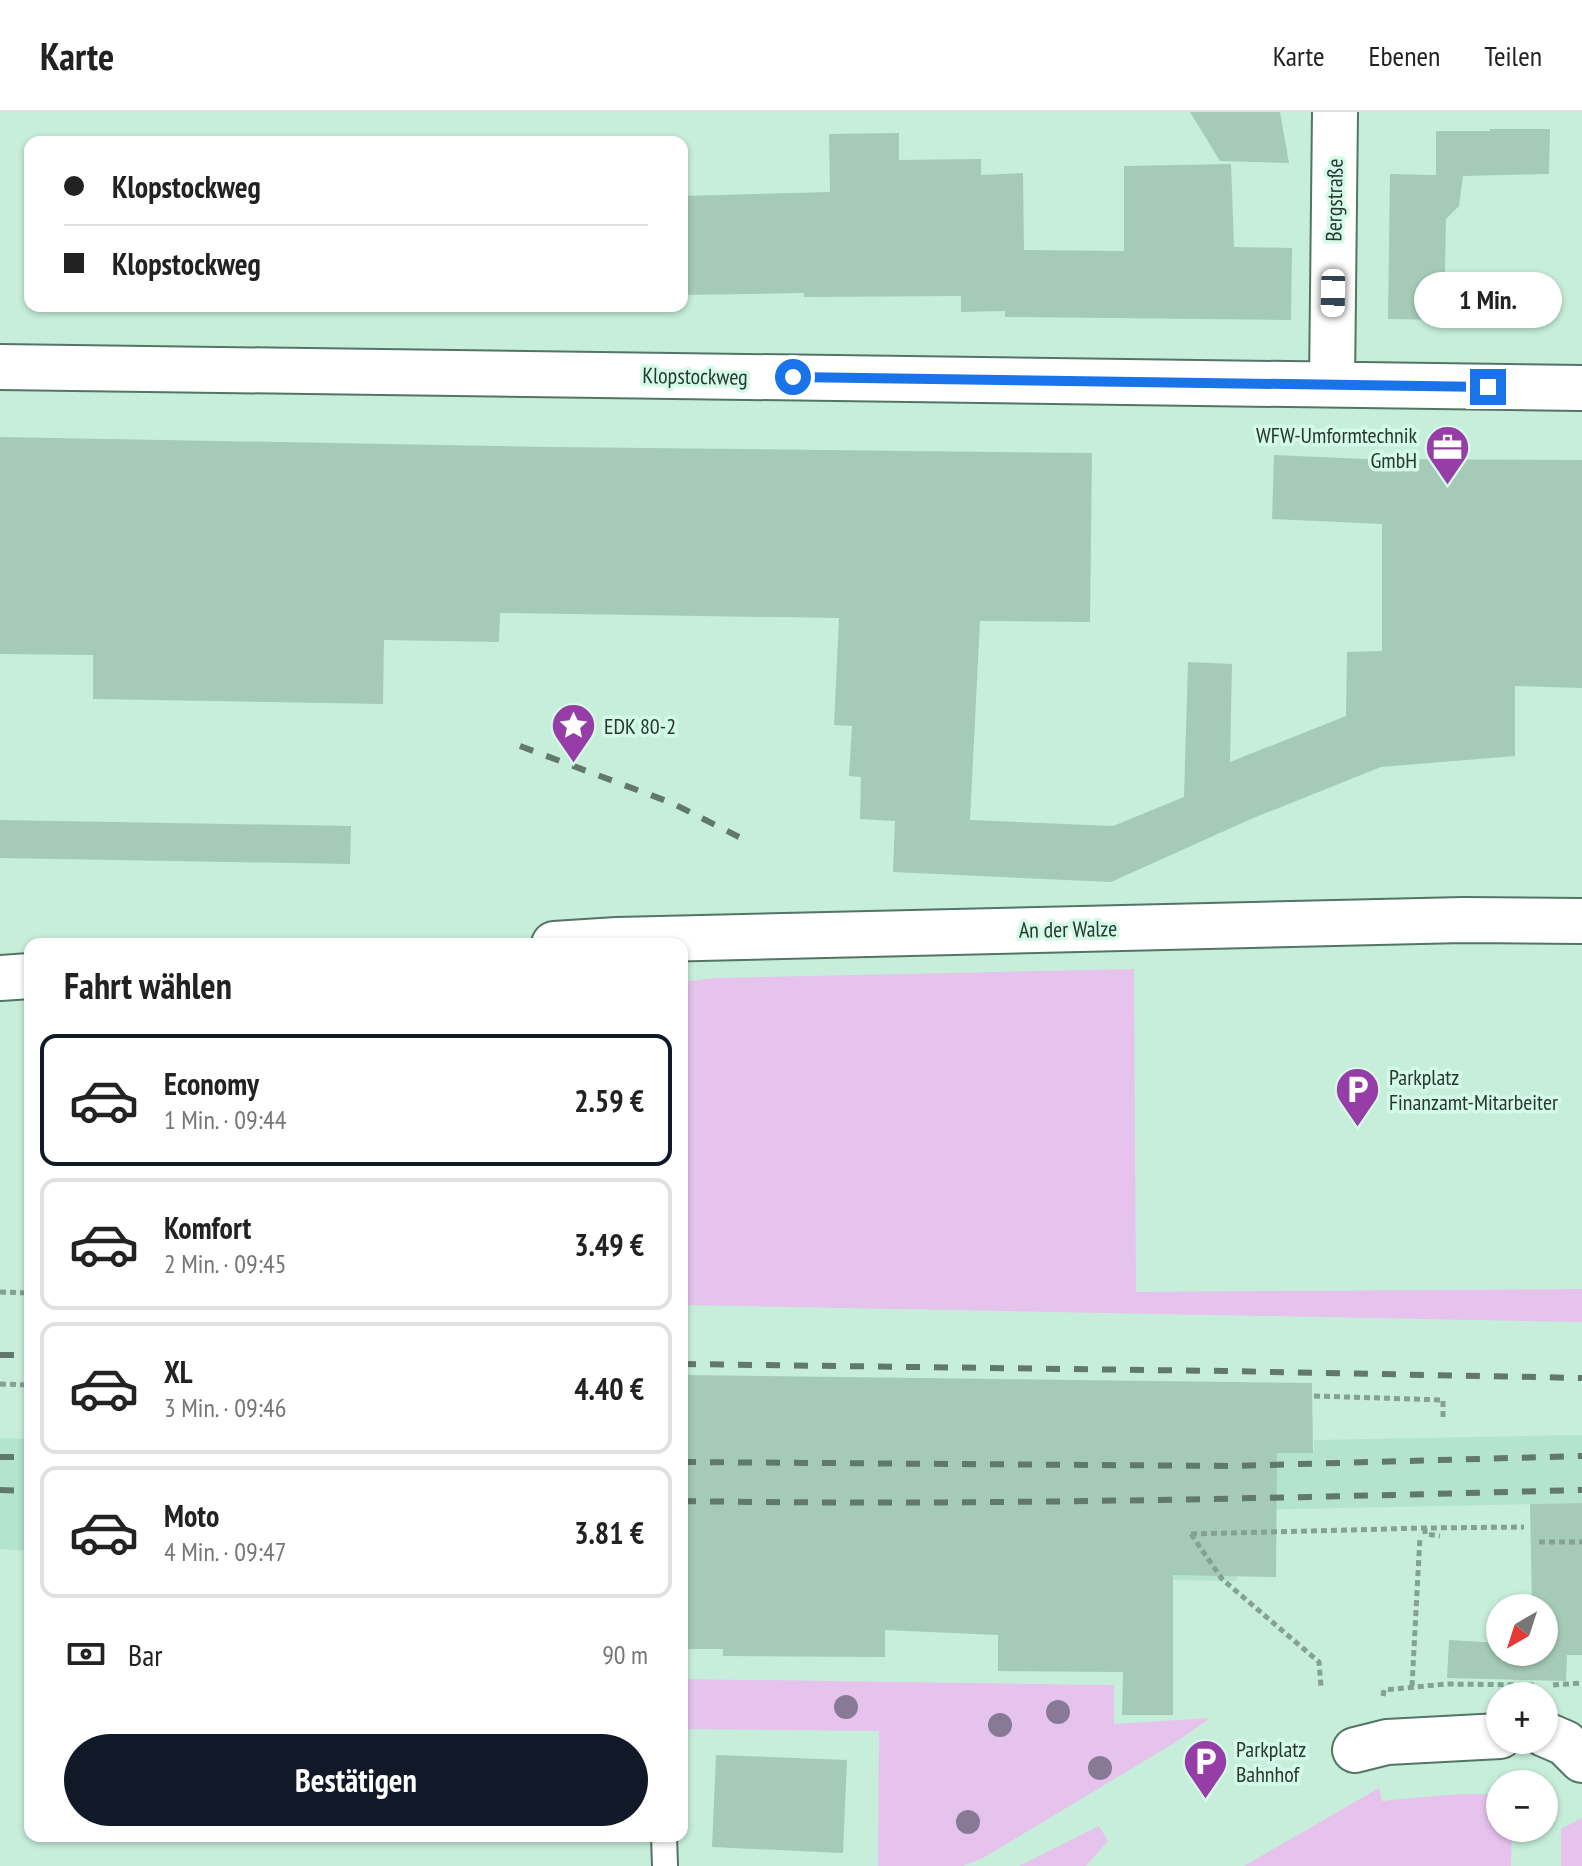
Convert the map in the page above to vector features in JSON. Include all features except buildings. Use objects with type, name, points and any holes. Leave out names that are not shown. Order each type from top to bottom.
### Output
[{"type":"street","name":"Bergstraße","points":[[1332,384],[1335,112]]},
{"type":"street","name":"Klopstockweg","points":[[0,367],[1582,388]]},
{"type":"street","name":"An der Walze","points":[[688,938],[1464,920],[1582,921]]},
{"type":"street","points":[[0,978],[24,976]]},
{"type":"street","points":[[1355,1750],[1387,1742],[1486,1737]]},
{"type":"street","points":[[1558,1740],[1582,1760]]},
{"type":"lane","points":[[664,1842],[665,1866]]},
{"type":"path","points":[[0,1292],[24,1293]]},
{"type":"path","points":[[0,1384],[24,1385]]},
{"type":"path","points":[[1314,1396],[1443,1400],[1443,1421]]},
{"type":"path","points":[[1321,1687],[1319,1662],[1222,1579],[1191,1534],[1524,1527]]},
{"type":"path","points":[[1425,1528],[1425,1534],[1440,1536]]},
{"type":"path","points":[[1412,1686],[1420,1536]]},
{"type":"path","points":[[1539,1542],[1582,1542]]},
{"type":"shaded area","points":[[1134,969],[1136,1292],[1582,1289],[1582,1322],[688,1305],[688,982],[713,978]]},
{"type":"shaded area","points":[[1582,1435],[1582,1503],[1240,1510],[1237,1581],[688,1572],[688,1446],[1314,1451],[1314,1440]]},
{"type":"shaded area","points":[[0,1438],[24,1439],[24,1551],[0,1549]]},
{"type":"shaded area","points":[[688,1679],[1114,1685],[1114,1724],[1210,1718],[1179,1740],[983,1858],[963,1866],[878,1866],[879,1731],[688,1729]]},
{"type":"shaded area","points":[[1379,1788],[1382,1801],[1486,1795],[1486,1842],[1512,1842],[1511,1866],[1244,1866]]},
{"type":"shaded area","points":[[1582,1818],[1582,1866],[1561,1866],[1561,1829]]},
{"type":"shaded area","points":[[1099,1826],[1108,1841],[1086,1866],[1019,1866]]},
{"type":"railway","points":[[520,746],[672,803],[739,837]]},
{"type":"railway","points":[[0,1355],[24,1355]]},
{"type":"railway","points":[[688,1364],[1582,1378]]},
{"type":"railway","points":[[688,1462],[1232,1466],[1582,1456]]},
{"type":"railway","points":[[0,1457],[24,1457]]},
{"type":"railway","points":[[0,1490],[24,1491]]},
{"type":"railway","points":[[688,1501],[1020,1502],[1582,1490]]},
{"type":"place","name":"WFW-Umformtechnik GmbH","points":[[1448,487]]},
{"type":"place","name":"EDK 80-2","points":[[573,765]]},
{"type":"place","name":"Parkplatz Finanzamt-Mitarbeiter","points":[[1358,1129]]},
{"type":"place","name":"Parkplatz Bahnhof","points":[[1205,1801]]},
{"type":"route","points":[[793,377],[1488,387]]}]
